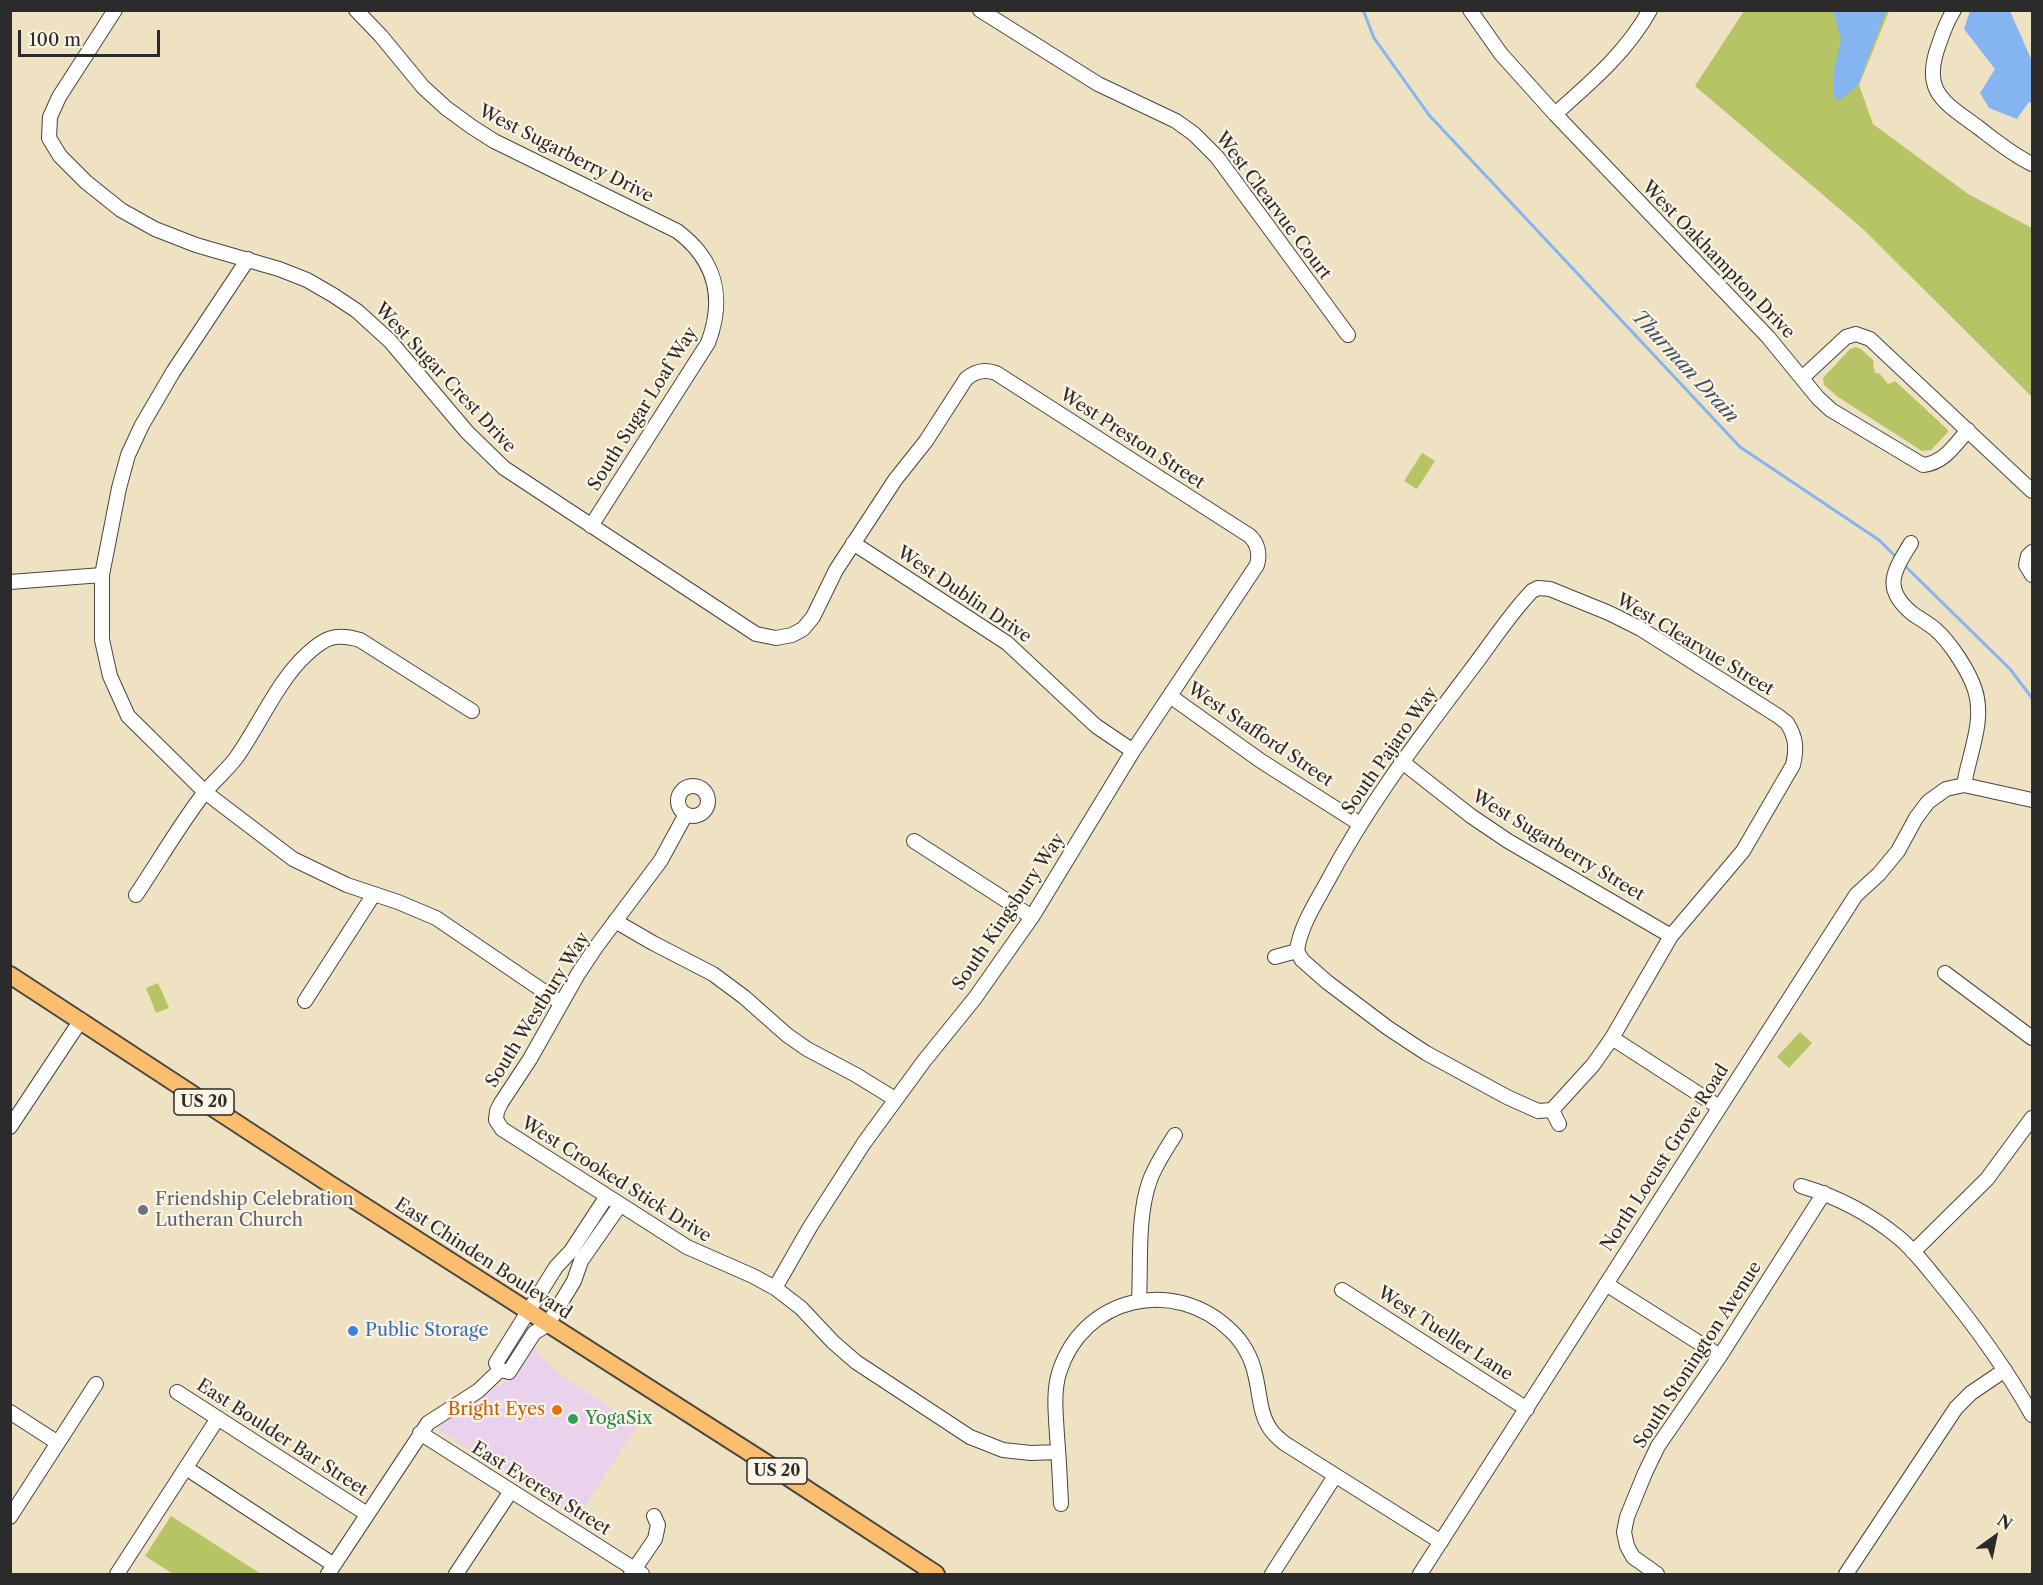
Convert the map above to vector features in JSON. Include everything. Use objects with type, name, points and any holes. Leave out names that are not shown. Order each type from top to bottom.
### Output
[{"type":"main road","name":"East Chinden Boulevard","points":[[10,975],[936,1575]]},
{"type":"street","name":"West Sugar Crest Drive","points":[[115,10],[52,109],[50,117],[49,138],[60,156],[105,198],[138,220],[168,235],[279,269],[307,280],[333,295],[357,312],[390,341],[467,432],[489,455],[520,480],[756,634],[776,638],[792,635],[803,629],[813,617],[836,570],[854,543]]},
{"type":"street","name":"West Sugarberry Drive","points":[[356,10],[423,87],[459,118],[494,141],[677,231],[692,243],[711,273]]},
{"type":"street","name":"West Clearvue Court","points":[[980,10],[1098,84],[1156,110],[1194,134],[1217,157],[1348,335]]},
{"type":"street","name":"West Oakhampton Drive","points":[[1470,10],[1501,54],[1554,114],[1768,337],[1818,398],[1831,410],[1923,465],[1942,459],[1968,430]]},
{"type":"street","points":[[1554,114],[1626,48],[1650,10]]},
{"type":"street","points":[[1954,10],[1933,60],[1932,74],[1936,90],[1946,103],[1997,143],[2032,164]]},
{"type":"street","points":[[248,259],[173,372],[128,455],[119,488],[102,575],[102,640],[110,676],[128,716],[205,792],[293,858],[347,885],[436,918],[561,1003]]},
{"type":"street","name":"South Sugar Loaf Way","points":[[591,526],[708,343],[717,311],[711,273]]},
{"type":"street","points":[[1802,378],[1846,337],[1856,334],[1870,339],[2032,491]]},
{"type":"street","name":"West Preston Street","points":[[854,543],[895,480],[926,441],[966,379],[972,374],[987,370],[996,373],[1250,536],[1256,542],[1257,549]]},
{"type":"street","name":"West Dublin Drive","points":[[854,543],[1007,643],[1096,726],[1132,751]]},
{"type":"street","points":[[1911,543],[1895,569],[1893,587],[1897,600],[1944,638],[1958,657],[1975,688],[1979,704],[1974,744],[1967,765],[1964,785],[2032,800]]},
{"type":"street","name":"South Kingsbury Way","points":[[775,1288],[816,1218],[894,1099],[975,998],[1032,917],[1132,751],[1257,564],[1259,557],[1257,549]]},
{"type":"street","points":[[2032,552],[2028,556],[2026,565],[2032,575]]},
{"type":"street","points":[[10,582],[102,575]]},
{"type":"street","name":"West Clearvue Street","points":[[1538,588],[1558,592],[1641,629],[1778,716],[1792,732],[1796,743],[1793,765],[1755,833],[1743,851],[1671,936]]},
{"type":"street","name":"South Pajaro Way","points":[[1297,951],[1299,940],[1317,900],[1360,824],[1401,761],[1528,595],[1538,588]]},
{"type":"street","points":[[136,895],[205,792],[235,759],[294,669],[306,655],[336,636],[360,640],[472,711]]},
{"type":"street","name":"West Stafford Street","points":[[1170,696],[1261,761],[1360,824]]},
{"type":"street","name":"West Sugarberry Street","points":[[1401,761],[1471,816],[1508,841],[1671,936]]},
{"type":"street","name":"North Locust Grove Road","points":[[1420,1575],[1856,895],[1879,874],[1898,851],[1916,818],[1928,802],[1946,789],[1964,785]]},
{"type":"street","name":"South Westbury Way","points":[[496,1120],[501,1103],[530,1059],[561,1003],[596,947],[661,860],[686,814]]},
{"type":"street","points":[[914,841],[1032,917]]},
{"type":"street","points":[[305,1001],[374,894]]},
{"type":"street","points":[[615,921],[713,974],[807,1050],[864,1079],[894,1099]]},
{"type":"street","points":[[1275,957],[1297,951],[1302,960],[1327,982],[1388,1028],[1466,1076],[1538,1111],[1552,1110],[1593,1065],[1612,1038],[1671,936]]},
{"type":"street","points":[[1945,973],[2032,1038]]},
{"type":"street","points":[[10,1127],[81,1020]]},
{"type":"street","points":[[1612,1038],[1719,1107]]},
{"type":"street","points":[[1552,1110],[1559,1124]]},
{"type":"street","points":[[1913,1252],[1987,1179],[2032,1118]]},
{"type":"street","name":"West Crooked Stick Drive","points":[[496,1120],[502,1129],[696,1253],[739,1270],[775,1288],[801,1308],[833,1342],[856,1362],[970,1437],[1003,1450],[1031,1453],[1058,1452]]},
{"type":"street","points":[[1139,1301],[1146,1195],[1150,1179],[1175,1135]]},
{"type":"street","points":[[1801,1186],[1824,1193],[1880,1223],[1897,1236],[1960,1308],[2005,1370],[2032,1415]]},
{"type":"street","name":"South Stonington Avenue","points":[[1658,1575],[1633,1557],[1618,1535],[1658,1446],[1720,1356],[1824,1193]]},
{"type":"street","points":[[607,1196],[571,1251],[555,1267],[496,1363],[500,1370],[509,1372],[534,1334],[548,1324],[574,1281],[581,1261],[620,1204]]},
{"type":"street","points":[[1606,1284],[1720,1356]]},
{"type":"street","name":"West Tueller Lane","points":[[1342,1290],[1527,1409]]},
{"type":"street","points":[[1061,1504],[1055,1404],[1057,1384],[1067,1354],[1081,1333],[1097,1319],[1127,1304],[1139,1301],[1173,1300],[1206,1312],[1233,1332],[1255,1371],[1263,1414],[1271,1430],[1284,1443],[1441,1542]]},
{"type":"street","points":[[186,1468],[331,1570],[428,1423],[477,1391],[500,1370]]},
{"type":"street","points":[[1846,1575],[1956,1408],[1971,1393],[2005,1370]]},
{"type":"street","points":[[10,1517],[96,1384]]},
{"type":"street","name":"East Boulder Bar Street","points":[[177,1392],[367,1514]]},
{"type":"street","points":[[10,1412],[58,1443]]},
{"type":"street","points":[[117,1575],[218,1418]]},
{"type":"street","name":"East Everest Street","points":[[420,1433],[636,1573]]},
{"type":"street","points":[[1272,1575],[1335,1476]]},
{"type":"street","points":[[456,1575],[511,1491]]},
{"type":"street","points":[[636,1573],[655,1539],[658,1525],[654,1516]]},
{"type":"shaded area","points":[[530,1348],[536,1349],[555,1371],[637,1426],[577,1519],[437,1429],[442,1420],[510,1379]]},
{"type":"green space","points":[[1744,11],[1889,11],[1859,85],[1873,124],[1968,194],[2032,228],[2032,397],[1863,229],[1695,86]]},
{"type":"green space","points":[[1856,347],[1874,361],[1875,373],[1880,374],[1888,384],[1895,381],[1948,430],[1931,450],[1922,451],[1838,397],[1824,385],[1823,378],[1850,349]]},
{"type":"green space","points":[[1422,453],[1435,461],[1417,489],[1404,481]]},
{"type":"green space","points":[[158,983],[169,1008],[156,1013],[146,988]]},
{"type":"green space","points":[[1800,1032],[1812,1043],[1789,1068],[1777,1057]]},
{"type":"green space","points":[[171,1516],[261,1574],[173,1574],[145,1556]]},
{"type":"water","points":[[1833,11],[1886,11],[1858,85],[1840,100],[1834,97],[1834,71],[1841,38]]},
{"type":"water","points":[[1970,11],[2010,11],[2032,61],[2032,103],[2029,102],[2017,119],[1989,108],[1980,93],[1995,69],[1964,29]]},
{"type":"waterway","name":"Thurman Drain","points":[[1363,10],[1374,38],[1429,115],[1740,447],[1879,540],[1898,559]]},
{"type":"waterway","name":"Thurman Drain","points":[[1902,563],[2010,669],[2032,698]]},
{"type":"place","name":"Friendship Celebration Lutheran Church","points":[[143,1210]]},
{"type":"place","name":"Public Storage","points":[[353,1331]]},
{"type":"place","name":"Bright Eyes","points":[[557,1410]]},
{"type":"place","name":"YogaSix","points":[[573,1419]]}]
